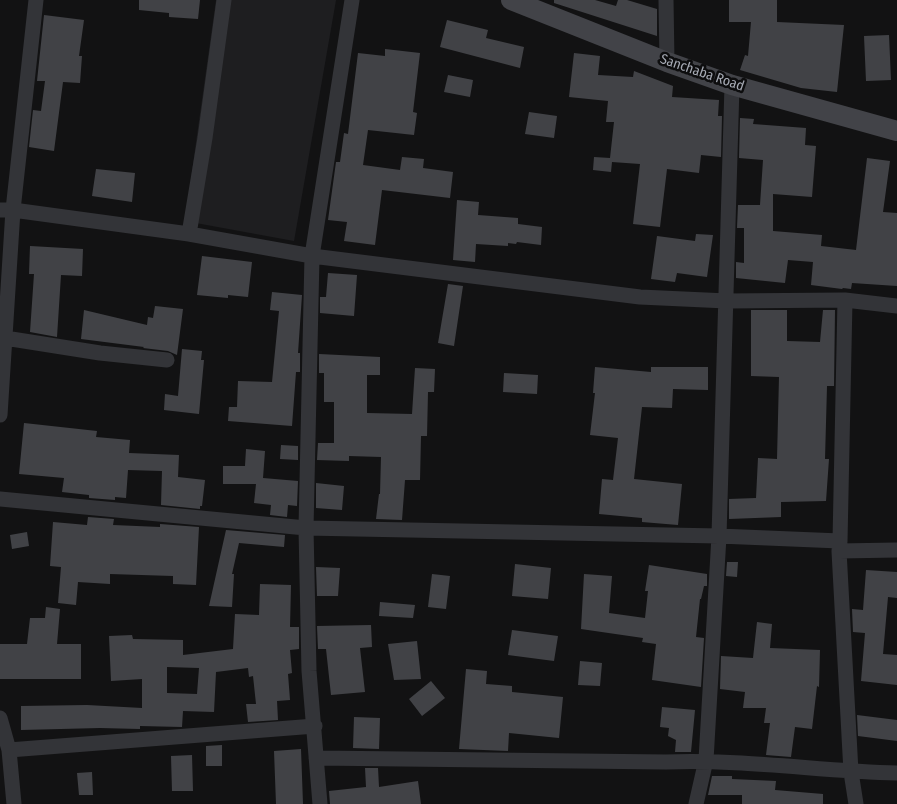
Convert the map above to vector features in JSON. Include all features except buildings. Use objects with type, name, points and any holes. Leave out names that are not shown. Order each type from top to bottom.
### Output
[{"type":"street","points":[[0,414],[5,338],[7,210],[36,0]]},
{"type":"street","points":[[189,234],[205,138],[224,0]]},
{"type":"street","points":[[320,804],[309,671],[306,528],[312,256],[352,0]]},
{"type":"street","name":"Sanchaba Road","points":[[511,0],[667,62],[732,85],[897,131]]},
{"type":"street","points":[[666,0],[667,62]]},
{"type":"street","points":[[696,804],[706,760],[719,536],[732,85]]},
{"type":"street","points":[[7,210],[189,234],[312,256],[640,297],[727,301],[845,300],[897,306]]},
{"type":"street","points":[[845,300],[840,546],[851,772],[856,804]]},
{"type":"street","points":[[5,338],[100,353],[167,360]]},
{"type":"street","points":[[0,499],[306,528],[719,536],[897,550]]},
{"type":"street","points":[[0,718],[9,750],[14,804]]},
{"type":"street","points":[[9,750],[314,726]]},
{"type":"street","points":[[316,758],[666,762],[706,760],[851,772],[897,773]]},
{"type":"shaded area","points":[[216,0],[336,0],[294,241],[185,221]]}]
